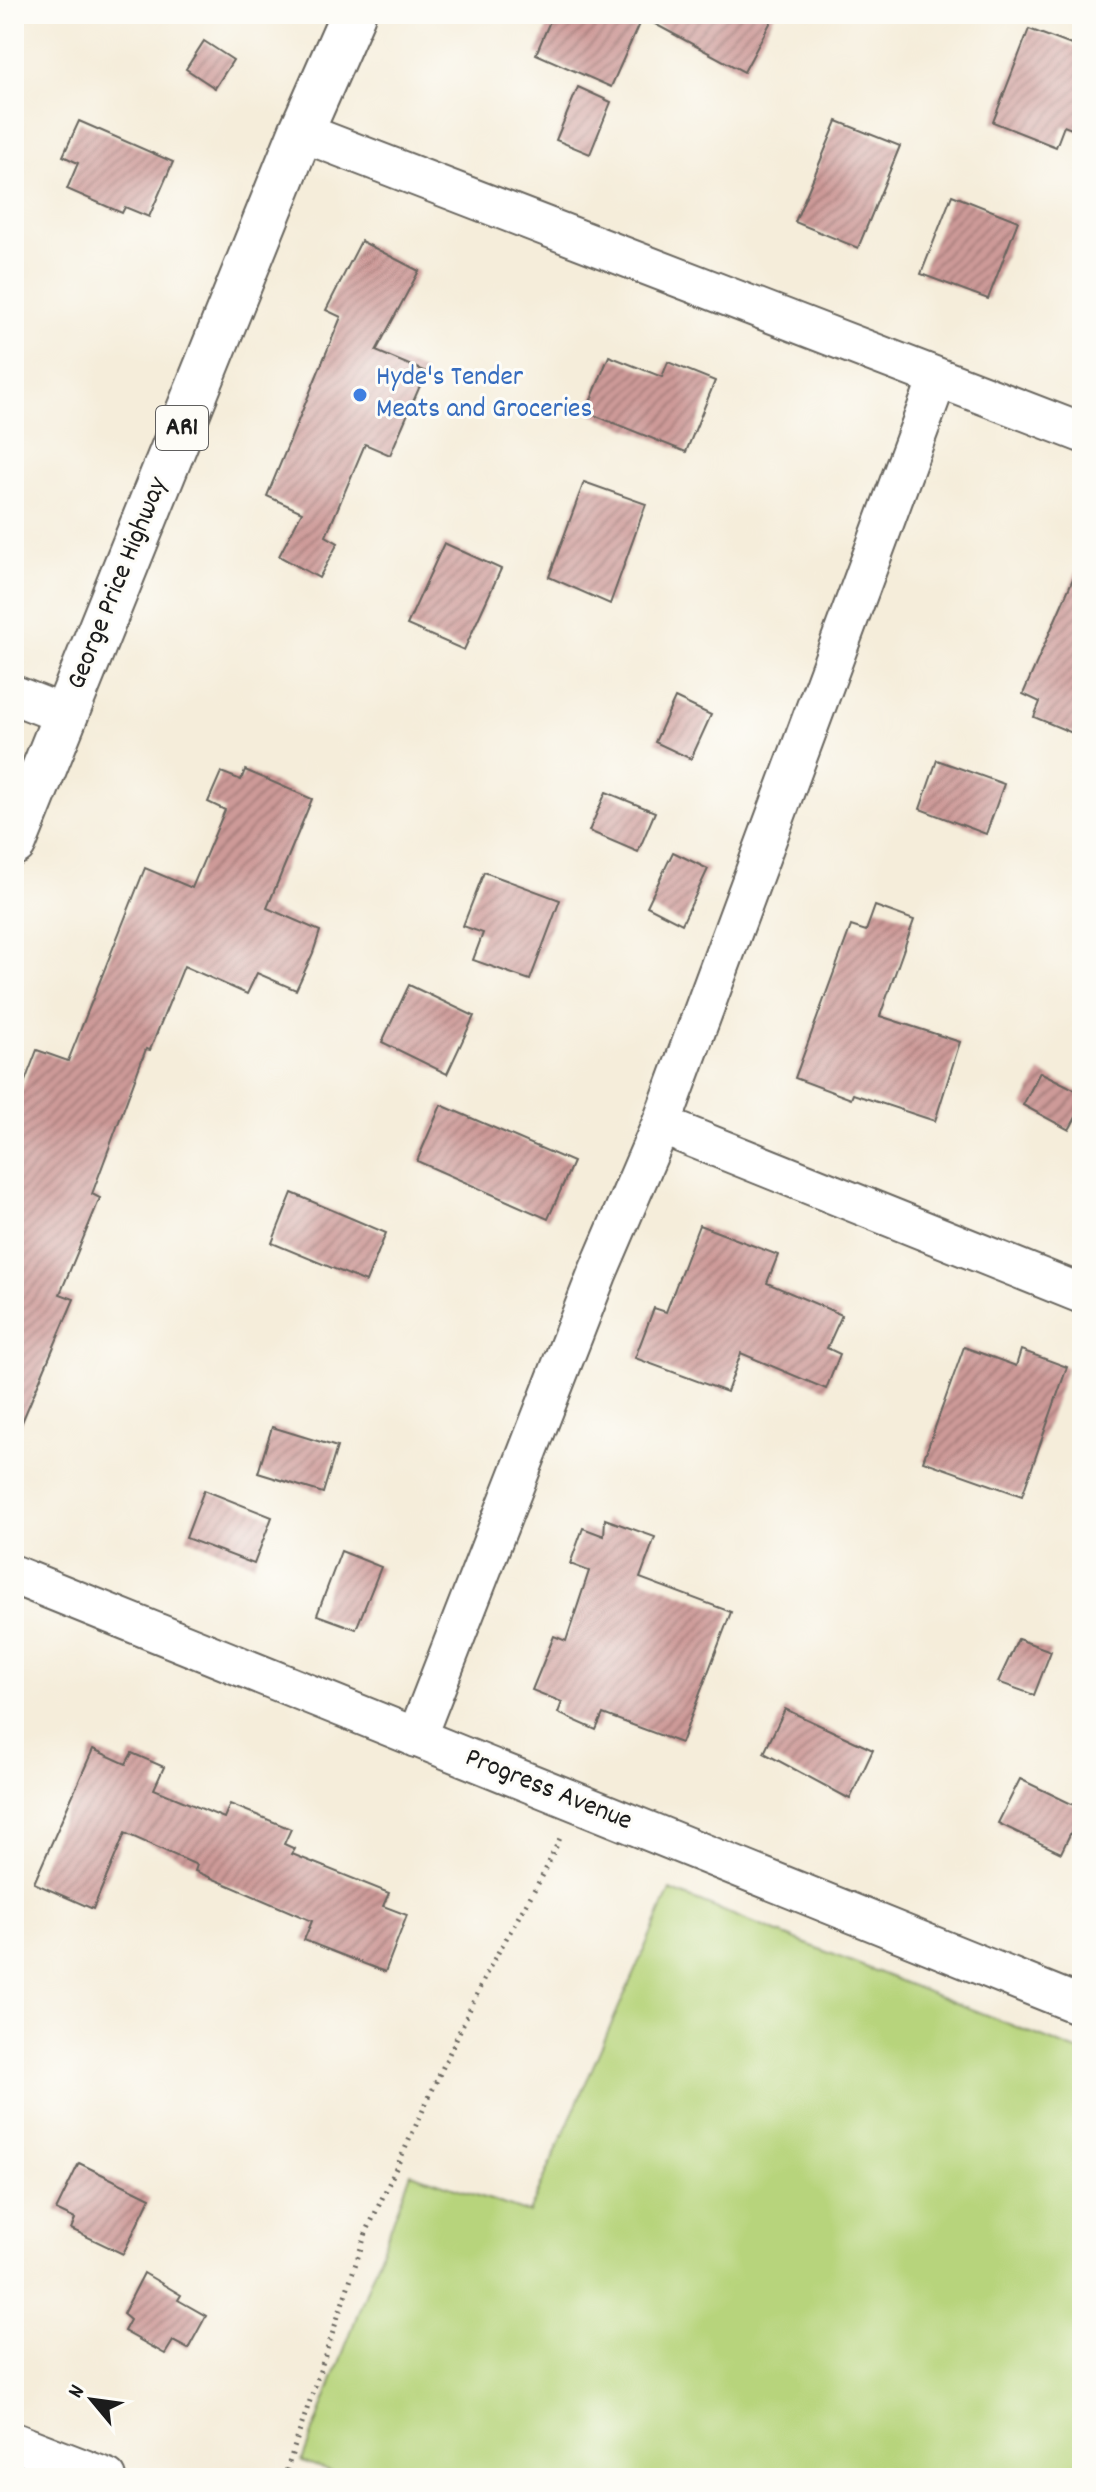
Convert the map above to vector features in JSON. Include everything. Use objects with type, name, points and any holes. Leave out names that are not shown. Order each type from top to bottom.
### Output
[{"type":"highway","name":"George Price Highway","points":[[14,843],[301,132],[353,14]]},
{"type":"street","points":[[301,132],[1082,433]]},
{"type":"street","points":[[416,1738],[597,1274],[661,1125],[938,378]]},
{"type":"street","points":[[14,695],[65,715]]},
{"type":"street","points":[[661,1125],[1082,1294]]},
{"type":"street","name":"Progress Avenue","points":[[14,1575],[1082,2006]]},
{"type":"street","points":[[14,2442],[107,2478]]},
{"type":"path","points":[[284,2478],[366,2233],[488,1970],[544,1873],[575,1802]]},
{"type":"green space","points":[[670,1890],[1082,2053],[1082,2478],[347,2478],[302,2461],[411,2173],[529,2213]]},
{"type":"building","points":[[553,14],[775,14],[744,72],[642,17],[611,87],[536,54]]},
{"type":"building","points":[[1029,29],[1082,49],[1082,133],[1064,126],[1056,147],[993,122]]},
{"type":"building","points":[[204,41],[233,60],[215,88],[186,69]]},
{"type":"building","points":[[578,87],[611,102],[590,154],[556,140]]},
{"type":"building","points":[[79,121],[173,162],[149,217],[125,207],[122,213],[67,189],[78,163],[63,156]]},
{"type":"building","points":[[837,121],[900,146],[858,248],[795,222]]},
{"type":"building","points":[[952,195],[1018,221],[988,299],[921,274]]},
{"type":"building","points":[[361,241],[419,271],[376,351],[426,372],[390,455],[365,444],[326,536],[338,543],[319,578],[279,556],[302,512],[267,496],[341,317],[326,310]]},
{"type":"building","points":[[609,356],[662,377],[668,362],[715,381],[686,452],[586,412]]},
{"type":"building","points":[[584,482],[646,504],[610,604],[549,577]]},
{"type":"building","points":[[444,543],[501,569],[464,650],[407,625]]},
{"type":"building","points":[[1082,558],[1082,737],[1034,717],[1040,702],[1023,694]]},
{"type":"building","points":[[675,698],[711,715],[691,759],[655,742]]},
{"type":"building","points":[[937,760],[1004,784],[986,834],[920,809]]},
{"type":"building","points":[[245,770],[312,799],[267,908],[320,931],[313,953],[296,990],[257,973],[247,994],[184,966],[150,1050],[146,1049],[92,1194],[100,1198],[60,1294],[74,1299],[14,1441],[14,1110],[37,1050],[68,1061],[145,868],[192,888],[225,810],[208,802],[221,772],[241,780]]},
{"type":"building","points":[[606,792],[655,812],[638,852],[589,831]]},
{"type":"building","points":[[673,852],[708,869],[682,924],[647,906]]},
{"type":"building","points":[[484,872],[560,900],[530,980],[473,960],[483,933],[463,926]]},
{"type":"building","points":[[875,906],[914,920],[880,1016],[960,1042],[935,1121],[853,1094],[851,1099],[795,1078],[851,926],[866,931]]},
{"type":"building","points":[[409,985],[474,1016],[447,1074],[382,1042]]},
{"type":"building","points":[[1040,1072],[1082,1093],[1082,1106],[1069,1130],[1023,1105]]},
{"type":"building","points":[[441,1105],[573,1162],[548,1219],[417,1161]]},
{"type":"building","points":[[292,1193],[386,1233],[366,1282],[272,1243]]},
{"type":"building","points":[[699,1225],[778,1255],[767,1283],[842,1315],[827,1348],[840,1354],[826,1389],[741,1353],[727,1392],[635,1358],[654,1308],[666,1312]]},
{"type":"building","points":[[964,1347],[1016,1366],[1021,1350],[1067,1367],[1022,1496],[923,1461]]},
{"type":"building","points":[[272,1427],[337,1447],[323,1493],[258,1473]]},
{"type":"building","points":[[204,1490],[272,1517],[254,1564],[186,1538]]},
{"type":"building","points":[[605,1519],[655,1537],[640,1578],[731,1612],[681,1743],[603,1714],[596,1730],[558,1713],[562,1702],[532,1690],[554,1636],[566,1641],[589,1571],[570,1564],[583,1528],[604,1536]]},
{"type":"building","points":[[341,1551],[381,1567],[356,1629],[317,1615]]},
{"type":"building","points":[[1018,1639],[1051,1651],[1034,1695],[998,1682]]},
{"type":"building","points":[[785,1709],[873,1750],[850,1799],[764,1753]]},
{"type":"building","points":[[93,1749],[126,1764],[132,1753],[164,1767],[154,1789],[224,1818],[230,1804],[291,1829],[284,1844],[295,1849],[292,1854],[389,1893],[383,1906],[407,1915],[385,1972],[304,1940],[312,1921],[195,1871],[197,1865],[125,1833],[93,1909],[34,1883]]},
{"type":"building","points":[[1020,1779],[1082,1809],[1061,1853],[998,1823]]},
{"type":"building","points":[[79,2163],[150,2198],[123,2254],[71,2229],[75,2219],[56,2210]]},
{"type":"building","points":[[144,2273],[181,2295],[178,2300],[206,2316],[188,2349],[173,2341],[165,2354],[124,2331],[130,2320],[123,2314]]},
{"type":"place","name":"Hyde's Tender Meats and Groceries","points":[[360,395]]}]
